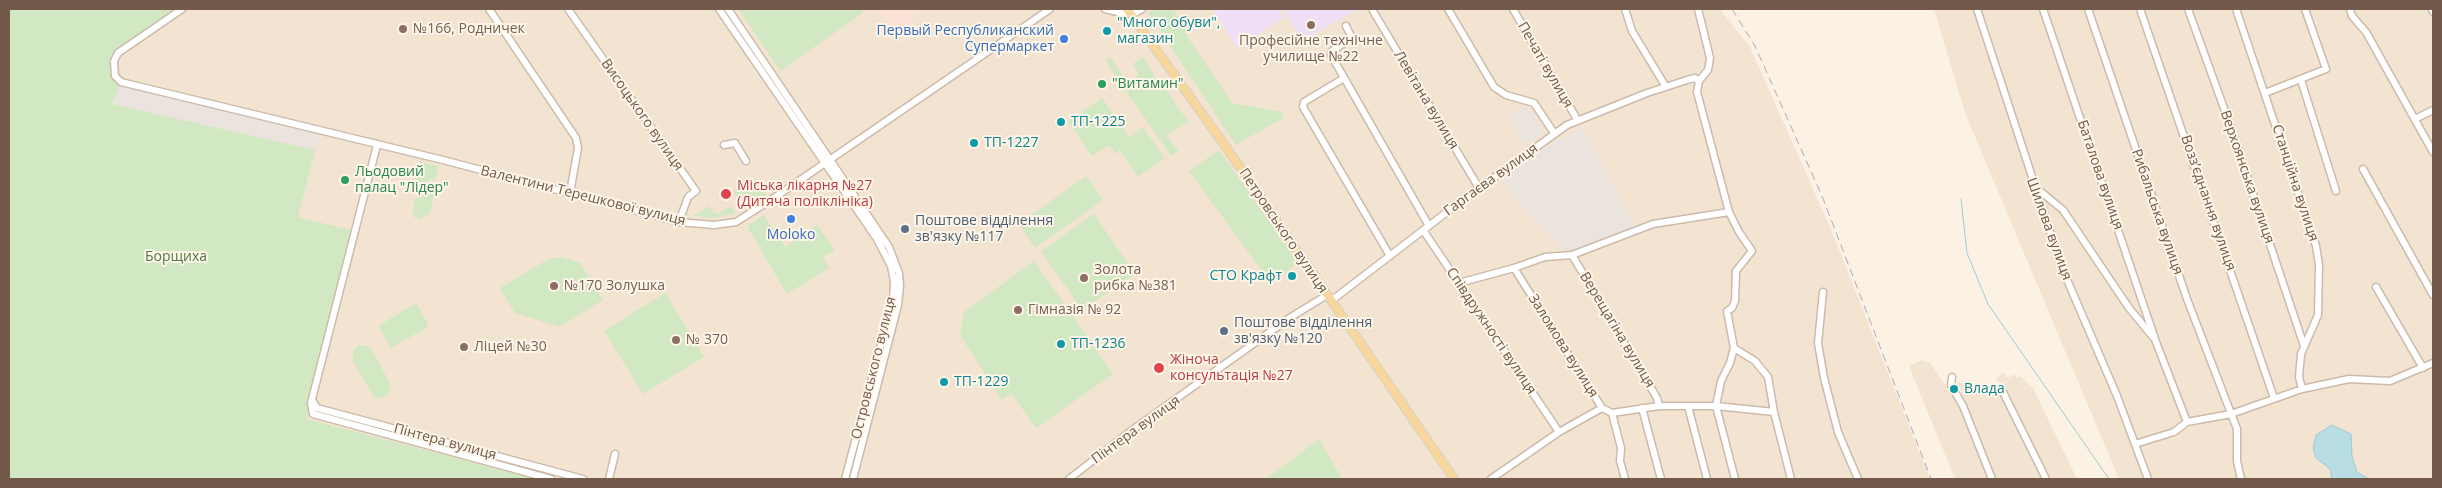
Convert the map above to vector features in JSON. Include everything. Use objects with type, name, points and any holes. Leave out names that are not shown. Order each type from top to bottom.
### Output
[{"type":"main road","name":"Петровського вулиця","points":[[1129,12],[1228,150],[1454,479]]},
{"type":"street","name":"Валентини Терешкової вулиця","points":[[182,9],[118,54],[114,61],[115,76],[121,82],[570,193],[679,222],[714,225],[736,222],[828,162],[1050,9]]},
{"type":"street","points":[[489,9],[576,138],[578,148],[570,193]]},
{"type":"street","name":"Висоцького вулиця","points":[[568,9],[696,191],[688,197],[679,222]]},
{"type":"street","name":"Островського вулиця","points":[[720,9],[828,162]]},
{"type":"street","name":"Островського вулиця","points":[[728,9],[877,239],[891,266],[894,289],[886,337],[868,407],[853,479]]},
{"type":"street","points":[[1105,9],[1129,12],[1142,9]]},
{"type":"street","points":[[1448,9],[1494,87],[1506,95],[1534,103],[1554,133]]},
{"type":"street","name":"Печаті вулиця","points":[[1513,9],[1578,121]]},
{"type":"street","points":[[1625,9],[1632,31],[1666,87]]},
{"type":"street","points":[[1698,9],[1710,58],[1708,70],[1698,81],[1697,92],[1729,212],[1738,232],[1752,251],[1736,271],[1735,301],[1732,308],[1727,311],[1734,348],[1730,364],[1721,381],[1716,406],[1735,479]]},
{"type":"street","name":"Шилова вулиця","points":[[1977,9],[2033,186],[2062,268],[2117,396],[2148,479]]},
{"type":"street","name":"Баталова вулиця","points":[[2043,9],[2156,342],[2186,422]]},
{"type":"street","name":"Рибальська вулиця","points":[[2088,9],[2187,298],[2236,429],[2237,461],[2241,479]]},
{"type":"street","name":"Возз’єднання вулиця","points":[[2140,9],[2274,398]]},
{"type":"street","name":"Верхоянська вулиця","points":[[2188,9],[2229,122],[2304,346]]},
{"type":"street","name":"Станційна вулиця","points":[[2236,9],[2316,246],[2319,285],[2318,315],[2304,346],[2299,363],[2302,389]]},
{"type":"street","points":[[2265,93],[2326,69],[2305,9]]},
{"type":"street","points":[[2350,9],[2352,16],[2366,32],[2433,152]]},
{"type":"street","name":"Левітана вулиця","points":[[1373,10],[1479,188]]},
{"type":"street","name":"Співдружності вулиця","points":[[1346,26],[1352,38],[1331,53],[1344,78],[1426,228],[1458,282],[1559,432]]},
{"type":"street","points":[[1344,78],[1304,102],[1303,107],[1390,256]]},
{"type":"street","name":"Гаргаєва вулиця","points":[[1329,298],[1390,256],[1554,133],[1578,121],[1647,93],[1695,78],[1698,81]]},
{"type":"street","points":[[2301,80],[2336,191]]},
{"type":"street","points":[[2415,119],[2433,110]]},
{"type":"street","points":[[724,145],[735,143],[746,161]]},
{"type":"street","points":[[312,400],[377,145]]},
{"type":"street","points":[[2363,169],[2433,295]]},
{"type":"street","name":"Баталова вулиця","points":[[2033,186],[2062,210],[2129,308],[2156,342]]},
{"type":"street","points":[[1458,282],[1514,268],[1545,257],[1572,255],[1653,224],[1729,212]]},
{"type":"street","name":"Верещагіна вулиця","points":[[1572,255],[1657,398],[1659,406]]},
{"type":"street","name":"Заломова вулиця","points":[[1514,268],[1602,408],[1612,413]]},
{"type":"street","points":[[2376,287],[2423,368]]},
{"type":"street","points":[[1823,292],[1818,343],[1824,378],[1838,432],[1858,479]]},
{"type":"street","name":"Пінтера вулиця","points":[[1068,479],[1292,317],[1329,298]]},
{"type":"street","points":[[1734,348],[1755,361],[1768,377],[1774,412],[1791,479]]},
{"type":"street","points":[[2135,444],[2174,432],[2186,422],[2231,414],[2302,389],[2349,379],[2390,381],[2433,363]]},
{"type":"street","points":[[1952,377],[1951,385],[1963,406],[1992,479]]},
{"type":"street","points":[[2003,392],[2046,479]]},
{"type":"street","name":"Пінтера вулиця","points":[[312,400],[317,408],[433,439],[557,477]]},
{"type":"street","name":"Пінтера вулиця","points":[[312,400],[311,407],[315,416],[431,447],[557,477],[583,479]]},
{"type":"street","points":[[1624,479],[1620,461],[1621,448],[1612,413],[1659,406],[1716,406],[1774,412]]},
{"type":"street","points":[[1688,406],[1707,479]]},
{"type":"street","name":"Островського вулиця","points":[[845,479],[868,407]]},
{"type":"street","points":[[1491,479],[1559,432],[1602,408]]},
{"type":"street","name":"Верещагіна вулиця","points":[[1642,408],[1661,479]]},
{"type":"street","points":[[431,447],[433,439]]},
{"type":"street","points":[[609,479],[615,454]]},
{"type":"shaded area","points":[[9,9],[1720,9],[1750,47],[1830,227],[1930,479],[112,479]]},
{"type":"shaded area","points":[[877,9],[917,9],[919,12],[909,19],[918,33],[902,44]]},
{"type":"shaded area","points":[[1212,9],[1279,9],[1284,18],[1237,48]]},
{"type":"shaded area","name":"Професійне технічне училище №22","points":[[1283,9],[1358,9],[1302,41]]},
{"type":"shaded area","points":[[1934,9],[2433,9],[2433,479],[2119,479],[1965,113]]},
{"type":"shaded area","points":[[121,82],[280,124],[322,131],[315,150],[112,104]]},
{"type":"shaded area","points":[[1528,105],[1544,133],[1524,145],[1508,117]]},
{"type":"shaded area","points":[[1583,128],[1637,230],[1568,254],[1528,215],[1502,179],[1546,146]]},
{"type":"shaded area","points":[[1922,360],[1930,363],[1956,400],[1988,479],[1955,479],[1909,366]]},
{"type":"shaded area","points":[[2004,372],[2008,378],[2014,374],[2017,378],[2020,376],[2033,388],[2077,479],[2049,479],[2010,399],[1996,378]]},
{"type":"shaded area","points":[[1957,382],[2001,392],[2043,479],[1996,479]]},
{"type":"green space","name":"Борщиха","points":[[9,9],[182,9],[118,53],[115,76],[121,82],[112,104],[315,150],[298,217],[355,231],[307,419],[536,479],[9,479]]},
{"type":"green space","points":[[738,9],[860,9],[863,13],[780,71]]},
{"type":"green space","points":[[1155,9],[1173,9],[1188,31],[1185,33],[1232,103],[1283,112],[1283,118],[1236,145],[1148,13]]},
{"type":"green space","points":[[1110,57],[1127,82],[1139,74],[1133,64],[1143,57],[1157,81],[1159,80],[1188,121],[1167,136],[1178,151],[1171,156],[1105,60]]},
{"type":"green space","points":[[1102,98],[1129,137],[1143,127],[1165,158],[1138,177],[1120,150],[1115,154],[1109,145],[1092,156],[1068,121]]},
{"type":"green space","points":[[1219,150],[1298,263],[1271,283],[1189,171]]},
{"type":"green space","points":[[421,162],[438,166],[435,180],[431,179],[419,185],[415,184]]},
{"type":"green space","points":[[1086,176],[1103,200],[1035,248],[1019,224]]},
{"type":"green space","points":[[755,178],[766,195],[744,208],[740,201],[744,198],[741,194],[737,197],[734,191]]},
{"type":"green space","points":[[435,189],[430,213],[419,220],[413,216],[414,200]]},
{"type":"green space","points":[[709,206],[713,212],[718,214],[731,206],[736,213],[715,218],[693,216]]},
{"type":"green space","points":[[1094,214],[1135,274],[1082,310],[1041,251]]},
{"type":"green space","points":[[764,215],[785,247],[817,225],[835,250],[823,257],[829,268],[787,294],[748,228],[748,225]]},
{"type":"green space","points":[[562,257],[580,263],[603,300],[560,327],[515,313],[500,288],[548,259]]},
{"type":"green space","points":[[1034,261],[1113,374],[1036,428],[1012,394],[1002,400],[960,335],[964,312]]},
{"type":"green space","points":[[665,293],[704,357],[643,394],[604,331]]},
{"type":"green space","points":[[416,303],[429,326],[391,348],[378,326]]},
{"type":"green space","points":[[359,345],[367,346],[371,349],[390,383],[389,393],[386,396],[377,398],[373,396],[353,361],[353,350]]},
{"type":"green space","points":[[1319,439],[1342,479],[1266,479]]},
{"type":"water","points":[[2332,425],[2351,434],[2352,456],[2357,472],[2369,479],[2332,479],[2330,469],[2316,458],[2313,448],[2316,435]]},
{"type":"waterway","points":[[1961,199],[1967,253],[1988,304],[2109,479]]},
{"type":"railway","points":[[1732,9],[1755,46],[1822,196],[1931,479]]},
{"type":"place","name":"Професійне технічне училище №22","points":[[1311,25]]},
{"type":"place","name":"№166, Родничек","points":[[403,29]]},
{"type":"place","name":"\"Много обуви\", магазин","points":[[1107,31]]},
{"type":"place","name":"Первый Республиканский Супермаркет","points":[[1064,39]]},
{"type":"place","name":"\"Витамин\"","points":[[1102,84]]},
{"type":"place","name":"ТП-1225","points":[[1061,122]]},
{"type":"place","name":"ТП-1227","points":[[974,143]]},
{"type":"place","name":"Льодовий палац \"Лідер\"","points":[[345,180]]},
{"type":"place","name":"Міська лікарня №27 (Дитяча поліклініка)","points":[[726,194]]},
{"type":"place","name":"Moloko","points":[[791,219]]},
{"type":"place","name":"Поштове відділення зв'язку №117","points":[[905,229]]},
{"type":"place","name":"СТО Крафт","points":[[1292,276]]},
{"type":"place","name":"Золота рибка №381","points":[[1084,278]]},
{"type":"place","name":"№170 Золушка","points":[[554,286]]},
{"type":"place","name":"Гімназія № 92","points":[[1018,310]]},
{"type":"place","name":"Поштове відділення зв'язку №120","points":[[1224,331]]},
{"type":"place","name":"№ 370","points":[[676,340]]},
{"type":"place","name":"ТП-1236","points":[[1061,344]]},
{"type":"place","name":"Ліцей №30","points":[[464,347]]},
{"type":"place","name":"Жіноча консультація №27","points":[[1159,368]]},
{"type":"place","name":"ТП-1229","points":[[944,382]]},
{"type":"place","name":"Влада","points":[[1954,389]]}]
